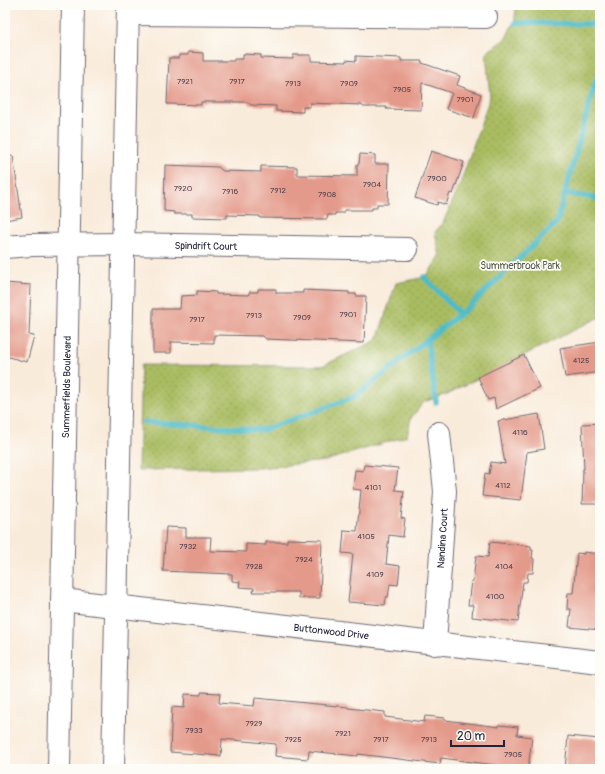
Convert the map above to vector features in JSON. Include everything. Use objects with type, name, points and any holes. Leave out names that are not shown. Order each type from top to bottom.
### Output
[{"type":"street","name":"Summerfields Boulevard","points":[[59,769],[73,5]]},
{"type":"street","points":[[113,769],[128,10],[486,17]]},
{"type":"street","name":"Spindrift Court","points":[[5,247],[31,245],[123,244],[407,249]]},
{"type":"street","name":"Nandina Court","points":[[435,644],[445,491],[439,433]]},
{"type":"street","name":"Buttonwood Drive","points":[[62,600],[600,662]]},
{"type":"green space","name":"Summerbrook Park","points":[[516,5],[600,5],[600,317],[447,394],[424,402],[411,418],[407,436],[325,461],[259,468],[138,470],[141,365],[322,366],[377,340],[396,283],[426,277],[440,256],[435,232],[443,223],[460,184],[490,97],[486,53],[506,38],[515,19]]},
{"type":"building","points":[[188,52],[203,53],[203,61],[234,61],[234,59],[243,59],[243,54],[261,55],[261,58],[293,59],[293,55],[311,55],[311,61],[356,61],[356,56],[401,58],[401,61],[422,61],[422,63],[460,76],[457,85],[481,94],[474,118],[446,109],[452,93],[422,83],[421,110],[386,109],[387,107],[364,107],[361,105],[310,103],[310,107],[303,107],[303,112],[276,111],[276,106],[251,105],[248,102],[201,102],[201,105],[167,104],[169,58],[179,58],[179,55],[188,55]]},
{"type":"building","points":[[431,151],[464,162],[453,194],[450,193],[446,205],[438,202],[437,205],[415,198]]},
{"type":"building","points":[[360,154],[375,155],[375,164],[389,164],[388,204],[377,204],[377,208],[372,208],[372,210],[344,210],[344,213],[328,215],[327,219],[260,218],[260,216],[227,215],[227,218],[192,217],[192,214],[174,214],[174,212],[164,211],[165,165],[218,167],[223,171],[261,172],[261,166],[297,167],[297,175],[357,176],[357,164],[359,164]]},
{"type":"building","points":[[5,156],[13,156],[22,217],[5,220]]},
{"type":"building","points":[[5,283],[31,285],[29,335],[34,336],[27,362],[5,356]]},
{"type":"building","points":[[258,289],[276,289],[276,293],[303,293],[303,290],[349,292],[349,294],[356,294],[356,296],[366,296],[364,343],[266,339],[263,336],[214,335],[214,343],[171,342],[171,353],[153,353],[153,309],[180,309],[181,296],[197,295],[197,291],[216,292],[216,294],[249,295],[249,292],[258,292]]},
{"type":"building","points":[[600,342],[600,372],[565,377],[560,348]]},
{"type":"building","points":[[524,355],[540,388],[496,409],[494,398],[488,400],[478,377]]},
{"type":"building","points":[[539,414],[544,449],[527,452],[521,500],[482,496],[485,473],[489,474],[491,462],[505,464],[498,421]]},
{"type":"building","points":[[600,423],[600,504],[582,504],[584,469],[582,424]]},
{"type":"building","points":[[364,465],[398,468],[395,490],[404,491],[401,518],[405,519],[403,537],[389,535],[386,564],[400,566],[398,585],[390,584],[385,605],[348,602],[353,554],[342,553],[344,530],[357,531],[361,490],[353,489],[355,470],[363,471]]},
{"type":"building","points":[[166,527],[186,528],[186,537],[211,537],[210,551],[246,552],[246,544],[266,545],[266,542],[287,542],[287,539],[322,540],[320,598],[299,598],[299,592],[253,592],[254,588],[239,587],[240,582],[232,581],[232,574],[163,571]]},
{"type":"building","points":[[490,542],[531,546],[531,550],[533,550],[533,573],[528,573],[527,582],[523,582],[518,622],[472,617],[473,605],[468,605],[476,556],[488,557]]},
{"type":"building","points":[[584,552],[600,554],[600,630],[569,627],[571,609],[567,609],[568,593],[573,593],[577,553],[584,554]]},
{"type":"building","points":[[201,692],[220,693],[219,703],[254,706],[255,698],[385,712],[385,717],[424,722],[425,716],[499,727],[499,725],[518,727],[517,735],[532,737],[528,769],[495,769],[495,765],[441,758],[440,764],[358,754],[358,756],[309,751],[308,759],[275,756],[276,744],[222,739],[221,756],[170,752],[172,707],[184,708],[185,694],[201,695]]},
{"type":"building","points":[[568,736],[600,739],[600,769],[565,769]]},
{"type":"waterway","points":[[515,23],[600,24]]},
{"type":"waterway","points":[[144,422],[263,430],[354,397],[470,306],[557,222],[595,83],[600,73]]},
{"type":"waterway","points":[[565,193],[600,199]]},
{"type":"waterway","points":[[424,277],[460,314]]},
{"type":"waterway","points":[[427,340],[436,402]]}]
